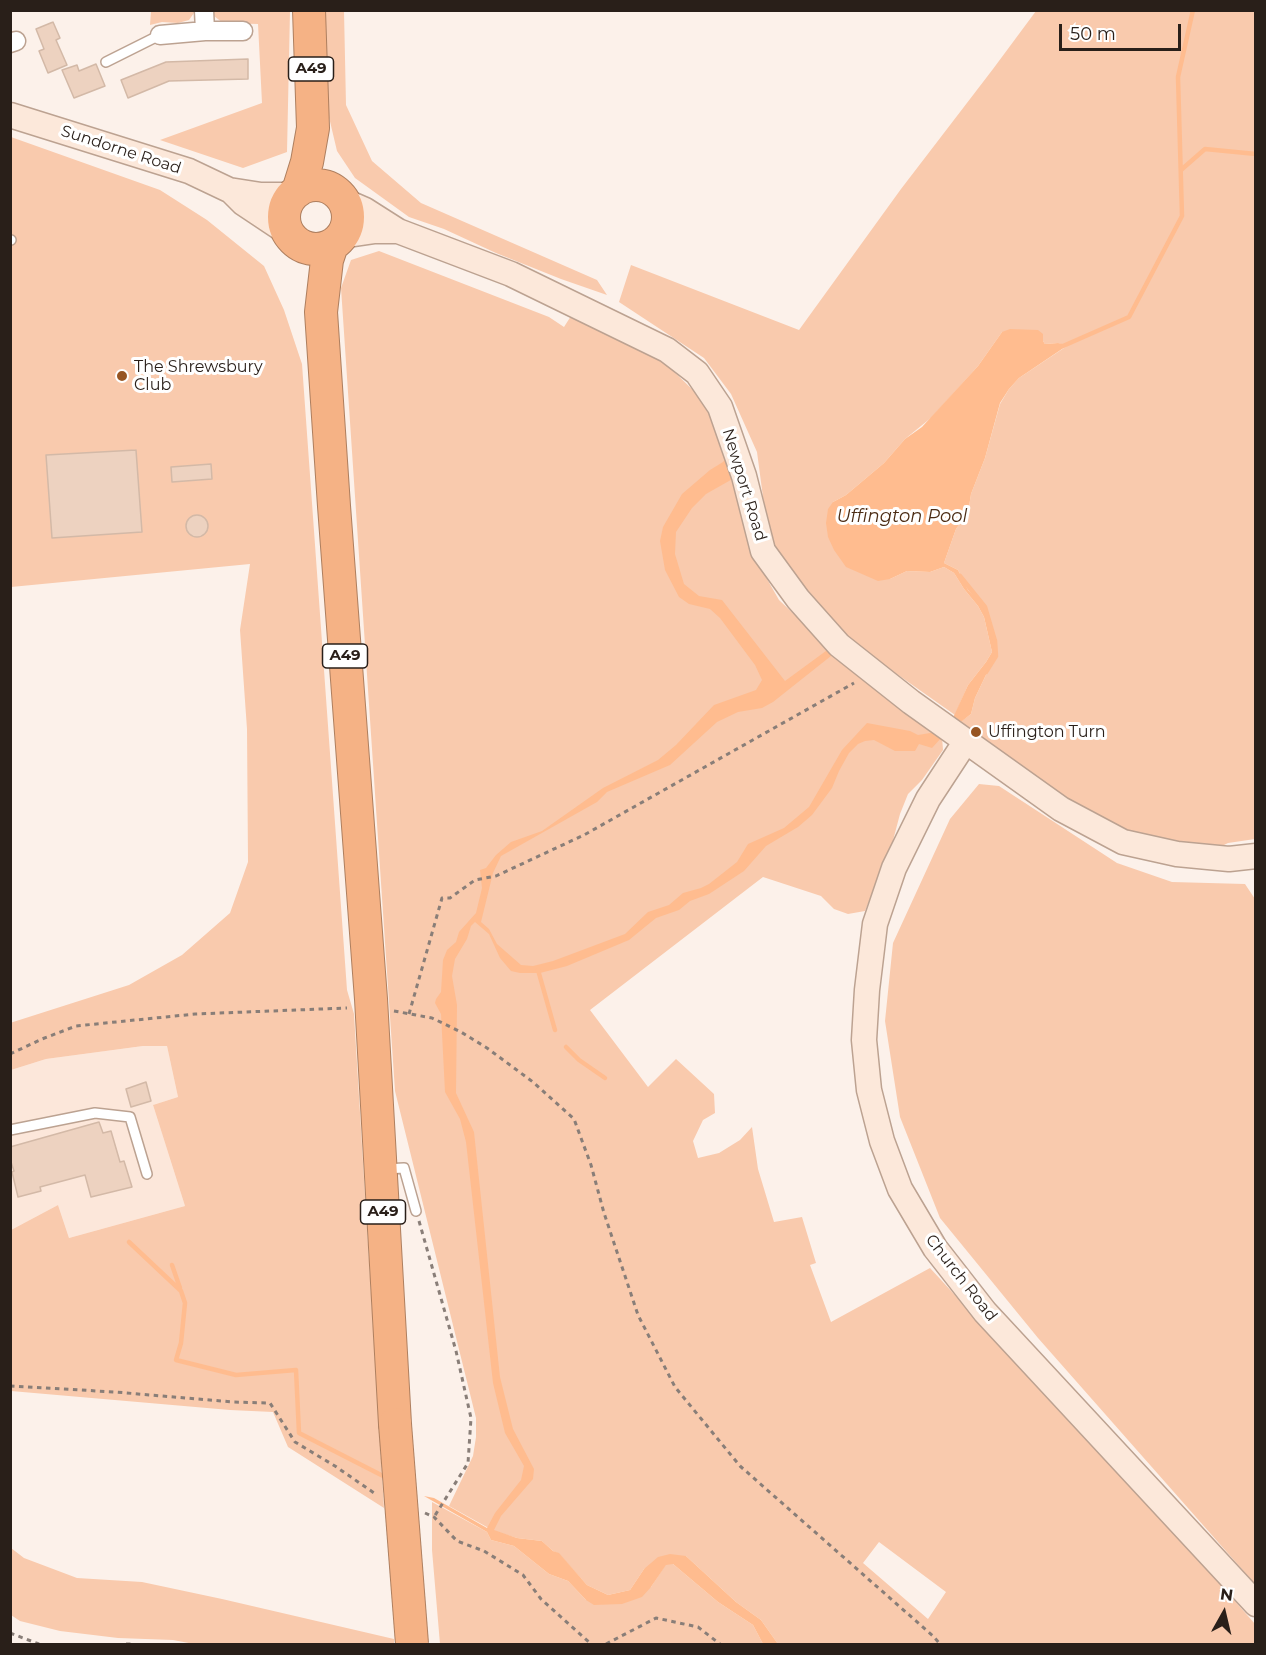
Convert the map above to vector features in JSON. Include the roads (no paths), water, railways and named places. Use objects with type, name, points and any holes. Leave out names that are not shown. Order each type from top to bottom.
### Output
[{"type":"highway","name":"A49","points":[[295,193],[307,162],[313,128],[309,10]]},
{"type":"highway","name":"A49","points":[[313,128],[340,197]]},
{"type":"highway","points":[[314,186],[330,189],[340,197],[346,207],[347,222],[337,240],[316,249],[294,239],[285,225],[285,209],[295,193],[314,186]]},
{"type":"highway","name":"A49","points":[[294,239],[321,312]]},
{"type":"highway","name":"A49","points":[[337,240],[327,260],[321,312],[370,987],[395,1424],[412,1644]]},
{"type":"main road","name":"Sundorne Road","points":[[10,115],[189,171],[229,190],[294,239]]},
{"type":"main road","name":"Sundorne Road","points":[[229,190],[261,195],[295,193]]},
{"type":"main road","name":"Newport Road","points":[[340,197],[398,231],[521,279],[667,350],[697,373],[720,407],[744,476],[763,551],[798,599],[839,645],[962,739],[1061,809],[1123,842],[1177,854],[1230,859],[1256,856]]},
{"type":"main road","name":"Newport Road","points":[[337,240],[375,231],[398,231]]},
{"type":"main road","name":"Church Road","points":[[962,739],[923,808],[894,868],[875,924],[864,1040],[869,1090],[882,1141],[900,1189],[935,1248],[985,1312],[1256,1604]]},
{"type":"street","points":[[204,10],[205,31]]},
{"type":"street","points":[[160,35],[205,31],[243,31]]},
{"type":"lane","points":[[106,62],[160,35]]},
{"type":"lane","points":[[10,1131],[95,1113],[130,1117],[147,1174]]},
{"type":"lane","points":[[381,1169],[404,1168],[417,1211]]},
{"type":"water","name":"Uffington Pool","points":[[1010,329],[1038,330],[1043,334],[1045,344],[1068,345],[1019,378],[1000,403],[985,458],[971,494],[968,513],[956,529],[944,563],[958,570],[968,590],[982,603],[995,643],[994,658],[975,698],[971,714],[932,748],[919,744],[915,751],[895,751],[874,740],[858,744],[849,753],[832,788],[812,815],[798,827],[766,846],[744,871],[709,894],[690,901],[679,910],[656,918],[629,940],[567,966],[540,973],[520,973],[511,971],[500,958],[489,934],[475,922],[455,959],[452,976],[457,1005],[456,1093],[474,1132],[500,1377],[513,1429],[534,1469],[533,1479],[501,1516],[494,1530],[517,1538],[542,1541],[553,1551],[559,1553],[587,1585],[608,1595],[630,1590],[644,1569],[658,1557],[670,1554],[686,1556],[736,1602],[761,1620],[778,1644],[763,1644],[753,1625],[718,1602],[673,1564],[666,1565],[642,1597],[622,1604],[594,1605],[568,1581],[549,1574],[514,1546],[491,1540],[487,1532],[424,1496],[434,1498],[487,1528],[495,1513],[521,1480],[524,1466],[505,1433],[493,1383],[466,1142],[460,1119],[445,1092],[441,1014],[435,1003],[441,992],[443,960],[447,950],[456,942],[459,932],[476,913],[482,888],[480,870],[486,868],[496,855],[511,842],[542,831],[603,788],[658,760],[676,745],[714,705],[756,690],[762,680],[755,665],[720,618],[710,609],[689,604],[679,597],[665,570],[660,541],[663,527],[682,494],[723,462],[729,454],[736,477],[706,494],[692,508],[676,532],[675,554],[684,584],[699,596],[722,600],[785,681],[830,648],[836,652],[773,702],[762,708],[738,712],[717,722],[670,765],[607,792],[597,802],[501,856],[493,873],[481,922],[489,929],[497,944],[521,965],[533,966],[553,961],[625,934],[648,912],[669,905],[683,893],[709,884],[737,862],[748,844],[784,828],[809,807],[842,750],[867,723],[910,731],[918,735],[936,732],[952,720],[968,685],[992,652],[984,617],[978,606],[954,573],[944,567],[930,572],[907,571],[890,579],[878,581],[846,567],[828,537],[826,523],[828,509],[833,502],[846,495],[884,463],[905,439],[922,427],[978,366],[1002,332]]},
{"type":"waterway","points":[[1063,346],[1129,317],[1182,216],[1178,77],[1193,10]]},
{"type":"waterway","points":[[1181,170],[1205,149],[1256,154]]},
{"type":"waterway","points":[[960,576],[985,607],[995,641],[996,656],[986,672]]},
{"type":"waterway","points":[[538,970],[555,1030]]},
{"type":"waterway","points":[[566,1047],[579,1060],[605,1078]]},
{"type":"waterway","points":[[129,1242],[181,1291],[185,1303],[181,1343],[176,1360],[236,1375],[296,1370],[299,1433],[389,1479]]},
{"type":"waterway","points":[[172,1265],[180,1288]]},
{"type":"place","name":"The Shrewsbury Club","points":[[122,376]]},
{"type":"place","name":"Uffington Turn","points":[[976,732]]}]
